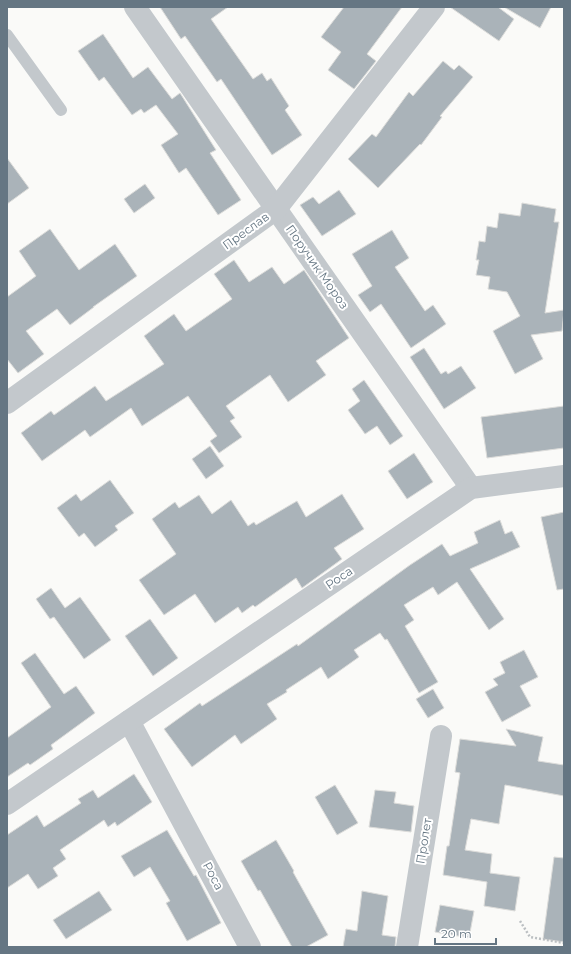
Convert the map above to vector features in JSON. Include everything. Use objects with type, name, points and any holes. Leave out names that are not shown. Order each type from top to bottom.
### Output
[{"type":"street","name":"Поручик Мороз","points":[[135,7],[471,488]]},
{"type":"street","name":"Преслав","points":[[7,403],[276,209],[434,7]]},
{"type":"street","name":"Роса","points":[[7,804],[471,488],[564,476]]},
{"type":"street","name":"Роса","points":[[129,721],[250,947]]},
{"type":"street","name":"Пролет","points":[[407,947],[441,736]]},
{"type":"lane","points":[[7,35],[61,110]]},
{"type":"path","points":[[520,921],[530,937],[564,943]]},
{"type":"building","points":[[160,7],[228,7],[211,19],[253,79],[262,73],[267,81],[271,78],[289,106],[285,110],[302,135],[272,155],[221,79],[217,82],[185,36],[181,39]]},
{"type":"building","points":[[344,7],[402,7],[367,54],[376,61],[354,89],[328,70],[341,52],[321,37]]},
{"type":"building","points":[[450,7],[498,7],[514,19],[499,41]]},
{"type":"building","points":[[504,7],[551,7],[540,28]]},
{"type":"building","points":[[103,34],[133,78],[148,67],[172,99],[180,93],[216,150],[210,153],[241,200],[218,215],[186,168],[179,173],[161,145],[178,134],[156,105],[144,113],[141,109],[132,115],[104,77],[99,81],[78,51]]},
{"type":"building","points":[[443,61],[454,70],[459,65],[473,77],[440,116],[442,117],[421,145],[420,144],[378,188],[348,159],[372,134],[376,137],[409,92],[413,96]]},
{"type":"building","points":[[7,158],[29,188],[7,204]]},
{"type":"building","points":[[145,184],[155,198],[134,213],[124,199]]},
{"type":"building","points":[[339,190],[356,214],[322,236],[300,205],[313,197],[319,204]]},
{"type":"building","points":[[522,203],[556,209],[554,222],[559,222],[545,313],[564,310],[562,331],[531,335],[543,359],[515,374],[493,331],[520,316],[507,292],[488,289],[490,277],[476,275],[479,260],[476,260],[479,241],[485,242],[487,226],[497,228],[499,213],[520,216]]},
{"type":"building","points":[[50,229],[79,270],[115,244],[137,276],[70,325],[57,309],[26,331],[44,354],[18,373],[7,359],[7,297],[36,276],[19,251]]},
{"type":"building","points":[[392,230],[409,258],[395,267],[425,311],[433,305],[446,324],[411,348],[381,304],[370,312],[358,295],[372,286],[352,254]]},
{"type":"building","points":[[234,260],[249,282],[272,267],[284,284],[304,270],[349,338],[316,361],[326,375],[288,402],[270,375],[226,406],[235,418],[230,421],[242,437],[219,453],[210,441],[217,436],[188,396],[142,426],[131,408],[90,437],[85,430],[42,461],[21,433],[51,411],[54,415],[95,386],[106,401],[164,364],[144,336],[174,314],[186,331],[232,299],[214,274]]},
{"type":"building","points":[[424,348],[441,374],[446,371],[448,374],[461,366],[476,388],[444,409],[410,357]]},
{"type":"building","points":[[364,380],[403,436],[390,445],[377,426],[365,434],[348,410],[360,401],[352,389]]},
{"type":"building","points":[[564,406],[564,448],[487,458],[481,417]]},
{"type":"building","points":[[210,446],[224,466],[206,479],[192,459]]},
{"type":"building","points":[[414,453],[433,482],[407,499],[388,471]]},
{"type":"building","points":[[110,480],[134,513],[115,526],[118,530],[95,547],[84,533],[79,537],[57,508],[76,494],[81,501]]},
{"type":"building","points":[[342,494],[364,529],[334,548],[342,559],[302,588],[296,578],[255,607],[253,605],[242,613],[238,607],[215,623],[195,594],[164,615],[139,580],[176,554],[152,519],[175,502],[179,508],[199,495],[212,514],[231,500],[248,526],[254,522],[256,525],[297,501],[306,517]]},
{"type":"building","points":[[564,512],[564,589],[557,590],[541,517]]},
{"type":"building","points":[[500,520],[505,534],[512,531],[520,547],[470,569],[504,619],[489,630],[457,582],[438,595],[433,587],[404,605],[414,620],[405,626],[438,682],[419,693],[387,639],[385,640],[380,633],[354,650],[359,657],[328,679],[321,667],[286,690],[287,692],[267,704],[277,719],[241,744],[235,735],[192,767],[164,729],[200,703],[202,706],[297,644],[298,646],[410,565],[442,544],[450,556],[478,543],[474,532]]},
{"type":"building","points":[[51,588],[65,608],[80,597],[111,640],[84,659],[54,617],[50,619],[36,599]]},
{"type":"building","points":[[150,619],[178,658],[153,676],[125,636]]},
{"type":"building","points":[[524,650],[538,677],[520,686],[531,706],[502,722],[485,692],[498,685],[493,679],[505,673],[500,662]]},
{"type":"building","points":[[35,653],[64,694],[76,686],[95,713],[51,745],[53,749],[30,765],[28,763],[7,777],[7,738],[51,707],[21,663]]},
{"type":"building","points":[[433,689],[444,708],[428,718],[416,699]]},
{"type":"building","points":[[506,729],[543,737],[538,761],[564,765],[564,796],[505,785],[499,824],[471,819],[465,850],[492,854],[490,873],[520,877],[515,911],[484,906],[487,882],[443,875],[460,773],[455,772],[460,739],[516,746]]},
{"type":"building","points":[[134,774],[152,802],[117,826],[115,822],[108,827],[104,820],[60,850],[66,859],[53,868],[58,876],[38,889],[28,874],[7,888],[7,835],[37,815],[44,827],[81,803],[78,799],[93,790],[98,798]]},
{"type":"building","points":[[335,785],[358,823],[337,835],[315,797]]},
{"type":"building","points":[[375,790],[396,792],[394,803],[414,806],[411,832],[369,827]]},
{"type":"building","points":[[167,830],[194,876],[196,875],[221,923],[187,941],[166,903],[170,901],[150,867],[134,877],[121,856]]},
{"type":"building","points":[[276,840],[328,935],[306,947],[292,947],[260,890],[258,891],[241,861]]},
{"type":"building","points":[[554,857],[564,858],[564,942],[543,939]]},
{"type":"building","points":[[99,891],[112,910],[66,939],[53,920]]},
{"type":"building","points":[[362,891],[388,896],[382,935],[396,937],[395,947],[343,947],[346,929],[357,931]]},
{"type":"building","points":[[440,905],[474,911],[469,938],[435,932]]}]
